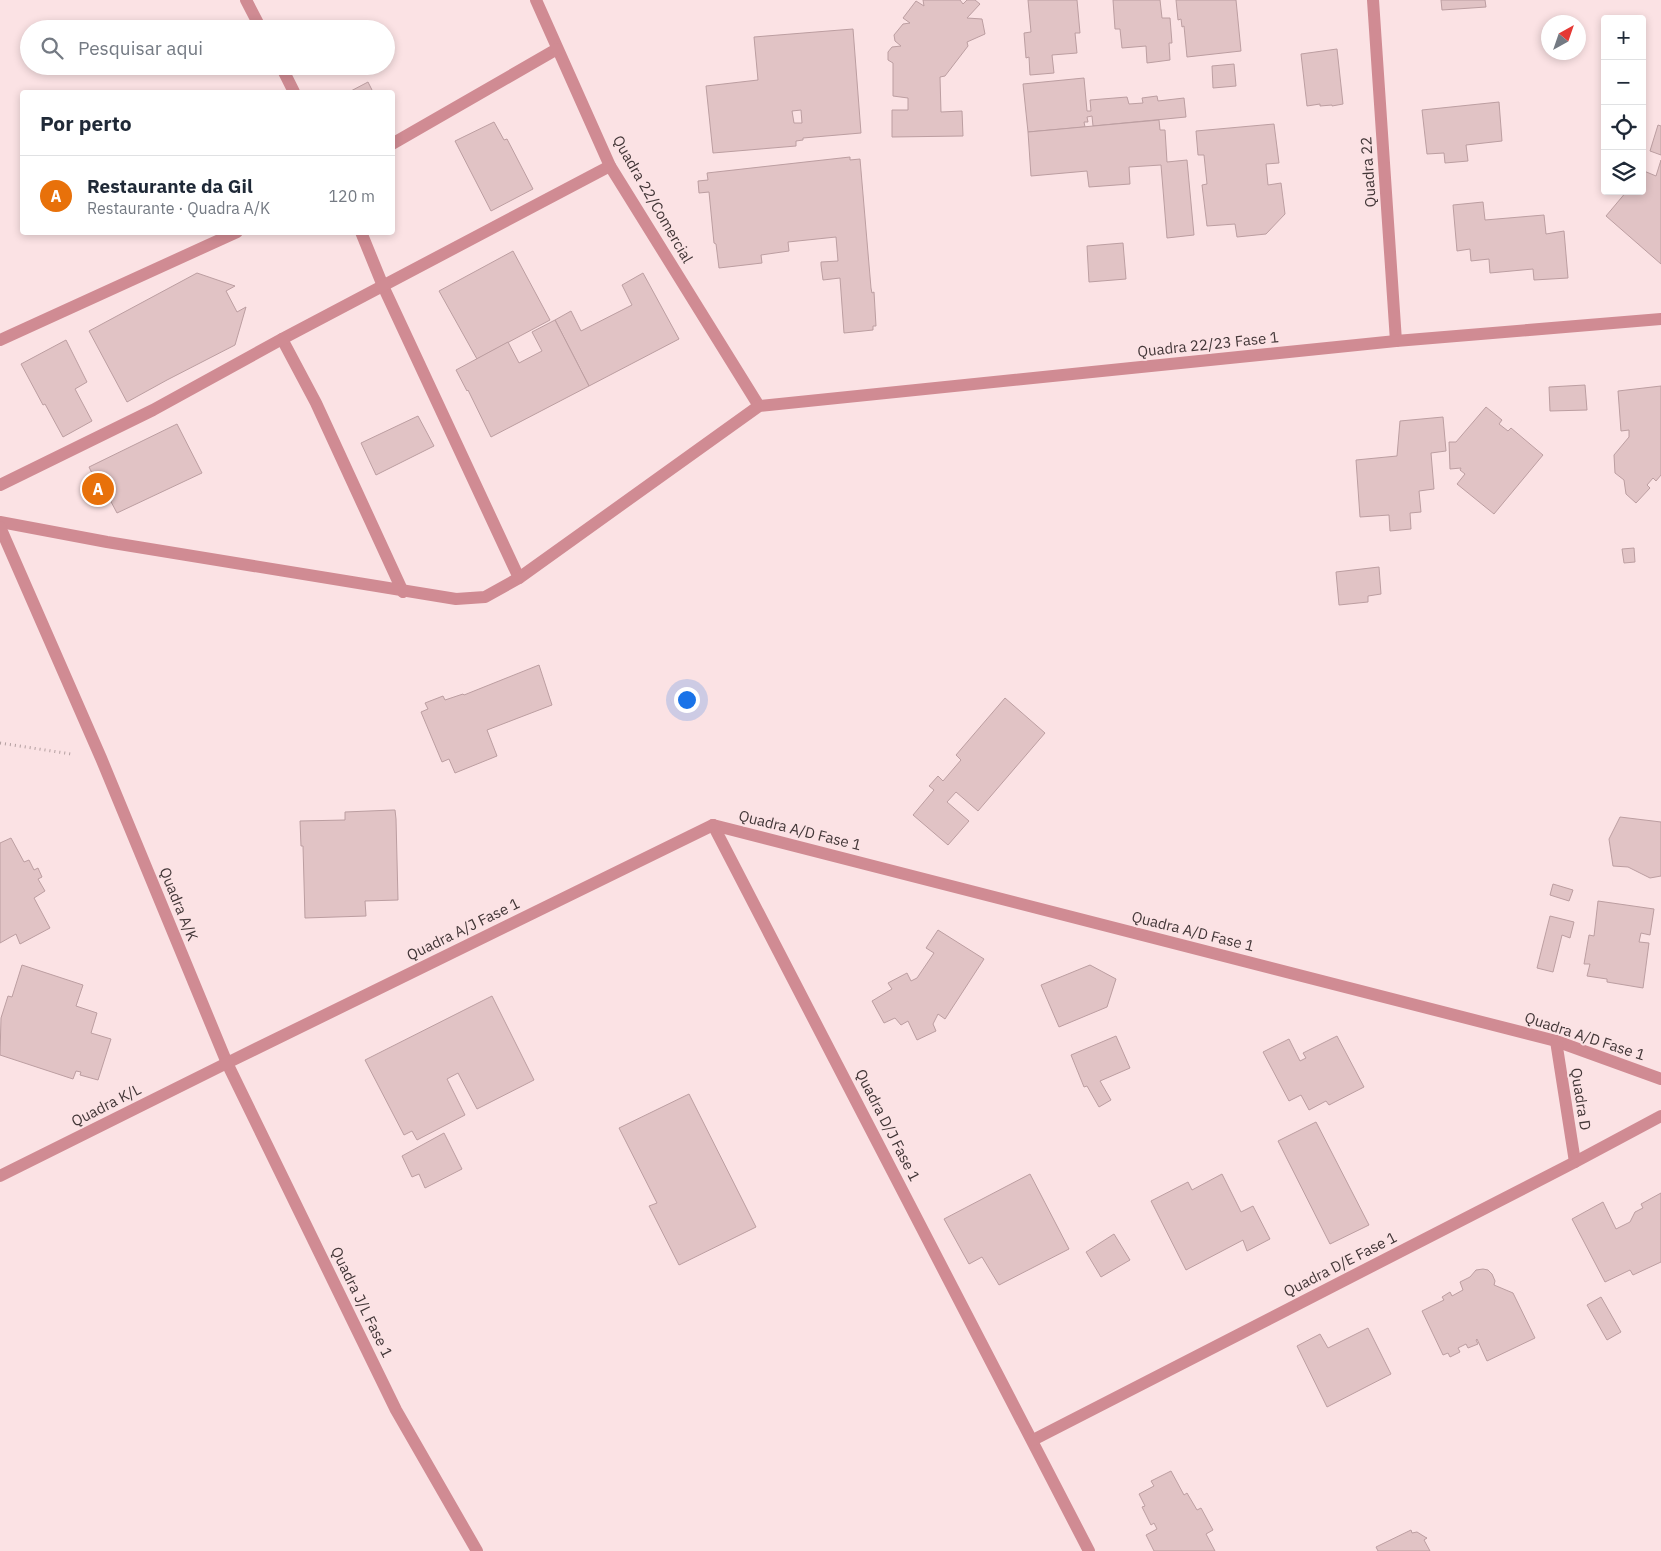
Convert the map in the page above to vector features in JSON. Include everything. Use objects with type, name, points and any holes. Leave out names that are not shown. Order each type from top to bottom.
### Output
[{"type":"street","points":[[246,0],[256,20]]},
{"type":"street","name":"Quadra 22/Comercial","points":[[536,0],[610,166],[759,406]]},
{"type":"street","name":"Quadra 22","points":[[1373,0],[1396,341]]},
{"type":"street","points":[[395,142],[557,49]]},
{"type":"street","points":[[286,75],[293,90]]},
{"type":"street","points":[[0,485],[152,410],[282,339],[610,166]]},
{"type":"street","points":[[0,340],[230,235]]},
{"type":"street","points":[[362,235],[383,286],[519,578]]},
{"type":"street","name":"Quadra 22/23 Fase 1","points":[[759,406],[1396,341],[1661,319]]},
{"type":"street","points":[[282,339],[316,403],[403,592]]},
{"type":"street","points":[[0,522],[403,592],[456,599],[485,597],[519,578],[759,406]]},
{"type":"street","name":"Quadra A/K","points":[[0,527],[102,758],[227,1063]]},
{"type":"street","name":"Quadra A/J Fase 1","points":[[227,1063],[713,825]]},
{"type":"street","name":"Quadra A/D Fase 1","points":[[713,825],[1556,1041],[1661,1079]]},
{"type":"street","name":"Quadra D/J Fase 1","points":[[713,825],[1089,1551]]},
{"type":"street","name":"Quadra D","points":[[1556,1041],[1575,1162]]},
{"type":"street","name":"Quadra K/L","points":[[0,1176],[227,1063]]},
{"type":"street","name":"Quadra J/L Fase 1","points":[[227,1063],[396,1410],[477,1551]]},
{"type":"street","name":"Quadra D/E Fase 1","points":[[1033,1440],[1661,1116]]},
{"type":"path","points":[[0,743],[102,758]]},
{"type":"building","points":[[923,0],[960,0],[963,4],[967,0],[975,0],[980,4],[967,18],[982,19],[985,34],[967,42],[968,46],[945,76],[940,77],[941,112],[962,111],[963,136],[892,137],[892,110],[908,110],[908,98],[893,96],[893,63],[888,60],[888,52],[892,47],[901,46],[895,41],[894,35],[903,24],[910,23],[903,18],[916,1],[924,6]]},
{"type":"building","points":[[1028,0],[1077,0],[1080,33],[1075,33],[1077,53],[1052,55],[1054,73],[1030,75],[1029,57],[1026,58],[1024,33],[1031,32]]},
{"type":"building","points":[[1113,0],[1160,0],[1162,18],[1170,18],[1172,43],[1169,43],[1170,60],[1147,63],[1146,46],[1122,48],[1120,29],[1115,29]]},
{"type":"building","points":[[1176,0],[1236,0],[1241,51],[1187,57],[1184,26],[1182,27],[1181,19],[1178,20]]},
{"type":"building","points":[[1441,0],[1485,0],[1486,7],[1442,10]]},
{"type":"building","points":[[853,29],[861,133],[803,138],[803,140],[796,141],[796,146],[713,153],[706,86],[758,80],[754,37]],"holes":[[[801,110],[802,123],[794,123],[792,111]]]},
{"type":"building","points":[[1337,49],[1343,104],[1307,106],[1301,54]]},
{"type":"building","points":[[1234,64],[1236,86],[1213,88],[1212,66]]},
{"type":"building","points":[[1084,78],[1087,111],[1091,111],[1090,100],[1127,97],[1129,104],[1143,103],[1142,98],[1157,96],[1158,101],[1184,98],[1186,117],[1093,126],[1092,116],[1087,117],[1088,122],[1084,122],[1085,127],[1028,132],[1023,84]]},
{"type":"building","points":[[368,82],[372,90],[353,90]]},
{"type":"building","points":[[1499,102],[1502,141],[1466,145],[1468,161],[1445,163],[1444,153],[1427,154],[1422,110]]},
{"type":"building","points":[[1159,120],[1160,130],[1165,130],[1167,162],[1187,160],[1194,235],[1167,238],[1161,165],[1129,167],[1130,184],[1089,187],[1087,171],[1031,176],[1028,132]]},
{"type":"building","points":[[494,122],[504,140],[507,139],[533,189],[491,211],[455,141]]},
{"type":"building","points":[[1274,124],[1279,163],[1266,164],[1268,185],[1281,183],[1285,214],[1266,234],[1237,237],[1235,224],[1207,226],[1202,185],[1207,184],[1204,155],[1198,155],[1196,131]]},
{"type":"building","points":[[1658,125],[1661,126],[1661,155],[1650,151]]},
{"type":"building","points":[[850,157],[850,160],[860,159],[876,326],[873,326],[873,330],[844,333],[840,278],[823,280],[821,265],[821,262],[838,261],[836,237],[788,242],[789,251],[761,255],[762,263],[719,268],[716,244],[714,243],[709,192],[699,193],[698,181],[708,180],[707,173]]},
{"type":"building","points":[[1661,160],[1661,264],[1606,216],[1624,195],[1646,195],[1646,172],[1656,176]]},
{"type":"building","points":[[1483,202],[1485,220],[1544,215],[1546,234],[1564,231],[1568,278],[1534,280],[1533,269],[1490,273],[1489,259],[1471,261],[1470,249],[1457,251],[1453,205]]},
{"type":"building","points":[[1123,243],[1126,279],[1089,282],[1087,246]]},
{"type":"building","points":[[513,251],[550,320],[477,359],[439,291]]},
{"type":"building","points":[[197,273],[235,286],[226,291],[237,312],[246,307],[235,345],[127,402],[89,331]]},
{"type":"building","points":[[643,273],[679,339],[589,386],[555,320],[571,311],[581,331],[632,305],[622,285]]},
{"type":"building","points":[[555,320],[589,386],[491,437],[456,370],[508,342],[519,363],[542,351],[532,332]]},
{"type":"building","points":[[66,340],[87,382],[75,389],[92,421],[63,437],[21,364]]},
{"type":"building","points":[[1585,385],[1587,410],[1550,411],[1549,387]]},
{"type":"building","points":[[1661,386],[1661,475],[1656,481],[1653,478],[1647,485],[1650,488],[1636,503],[1626,494],[1624,480],[1615,473],[1614,455],[1629,437],[1629,430],[1621,431],[1618,391]]},
{"type":"building","points":[[1486,407],[1502,420],[1499,424],[1508,431],[1511,428],[1543,455],[1494,514],[1457,484],[1465,474],[1460,470],[1461,468],[1450,469],[1449,442],[1456,442]]},
{"type":"building","points":[[418,416],[434,446],[376,475],[361,443]]},
{"type":"building","points":[[1443,417],[1446,451],[1431,453],[1434,489],[1419,491],[1421,512],[1410,513],[1411,529],[1390,531],[1389,515],[1360,517],[1356,460],[1397,456],[1400,421]]},
{"type":"building","points":[[177,424],[202,473],[117,513],[108,496],[104,498],[89,467]]},
{"type":"building","points":[[1634,548],[1635,562],[1624,563],[1622,549]]},
{"type":"building","points":[[1379,567],[1381,594],[1368,596],[1368,602],[1339,605],[1336,572]]},
{"type":"building","points":[[539,665],[552,705],[487,730],[497,756],[455,773],[449,759],[442,762],[421,712],[428,709],[425,703],[443,696],[445,700],[464,695]]},
{"type":"building","points":[[1005,698],[1045,733],[978,811],[956,792],[947,802],[969,821],[948,845],[913,815],[934,790],[929,786],[938,776],[943,781],[961,760],[956,755]]},
{"type":"building","points":[[395,810],[398,900],[365,901],[366,916],[305,918],[303,846],[301,846],[300,821],[345,820],[345,812]]},
{"type":"building","points":[[1620,817],[1661,822],[1661,876],[1650,878],[1628,867],[1613,866],[1609,839]]},
{"type":"building","points":[[11,838],[24,862],[29,860],[34,870],[38,868],[42,877],[38,879],[45,891],[34,898],[50,928],[20,944],[16,934],[0,943],[0,843]]},
{"type":"building","points":[[1553,884],[1573,890],[1569,901],[1550,895]]},
{"type":"building","points":[[1598,901],[1654,909],[1650,935],[1641,933],[1639,942],[1649,943],[1643,988],[1607,982],[1607,979],[1587,976],[1590,964],[1584,964],[1589,935],[1594,936]]},
{"type":"building","points":[[1550,916],[1574,922],[1570,938],[1562,935],[1553,972],[1537,968]]},
{"type":"building","points":[[938,930],[984,959],[945,1019],[938,1014],[933,1024],[936,1031],[917,1040],[908,1021],[901,1025],[895,1018],[884,1023],[872,1001],[892,989],[888,983],[907,973],[911,981],[917,978],[934,953],[926,948]]},
{"type":"building","points":[[22,965],[83,985],[76,1006],[97,1013],[91,1033],[111,1039],[98,1080],[80,1075],[81,1072],[76,1071],[73,1079],[0,1055],[1,1018],[8,996],[12,997]]},
{"type":"building","points":[[1090,965],[1116,979],[1107,1007],[1059,1027],[1041,985]]},
{"type":"building","points":[[492,996],[534,1080],[477,1109],[458,1073],[447,1079],[465,1115],[417,1140],[412,1131],[404,1135],[365,1060]]},
{"type":"building","points":[[1116,1036],[1130,1068],[1100,1081],[1111,1100],[1099,1107],[1087,1086],[1084,1087],[1071,1055]]},
{"type":"building","points":[[1337,1036],[1364,1087],[1329,1105],[1326,1101],[1309,1110],[1301,1095],[1289,1101],[1263,1052],[1289,1039],[1300,1061],[1306,1058],[1303,1053]]},
{"type":"building","points":[[689,1094],[756,1227],[679,1265],[649,1206],[657,1203],[619,1128]]},
{"type":"building","points":[[1316,1122],[1369,1225],[1330,1244],[1278,1141]]},
{"type":"building","points":[[444,1133],[462,1169],[425,1188],[419,1174],[412,1177],[402,1156]]},
{"type":"building","points":[[1030,1174],[1069,1249],[999,1285],[982,1257],[969,1264],[944,1219]]},
{"type":"building","points":[[1222,1174],[1241,1212],[1253,1206],[1270,1239],[1247,1251],[1243,1240],[1186,1270],[1151,1201],[1188,1182],[1192,1190]]},
{"type":"building","points":[[1661,1193],[1661,1262],[1633,1275],[1630,1270],[1605,1282],[1572,1219],[1603,1202],[1616,1229],[1630,1222],[1635,1212],[1643,1208],[1641,1204]]},
{"type":"building","points":[[1114,1234],[1130,1260],[1101,1277],[1086,1252]]},
{"type":"building","points":[[1476,1270],[1488,1270],[1492,1274],[1495,1281],[1494,1285],[1513,1293],[1535,1338],[1487,1361],[1477,1339],[1478,1344],[1468,1348],[1466,1344],[1458,1348],[1460,1352],[1450,1357],[1448,1353],[1443,1355],[1422,1311],[1444,1300],[1442,1297],[1450,1292],[1452,1296],[1463,1290],[1460,1282],[1470,1277]]},
{"type":"building","points":[[1601,1297],[1621,1332],[1607,1340],[1587,1305]]},
{"type":"building","points":[[1368,1328],[1391,1374],[1327,1407],[1297,1346],[1320,1334],[1328,1348]]},
{"type":"building","points":[[1171,1471],[1184,1495],[1187,1493],[1197,1510],[1201,1508],[1213,1530],[1206,1534],[1215,1551],[1154,1551],[1146,1535],[1157,1529],[1154,1523],[1151,1525],[1142,1507],[1145,1506],[1139,1494],[1154,1486],[1151,1481]]},
{"type":"building","points":[[1411,1530],[1412,1533],[1417,1532],[1427,1538],[1424,1540],[1430,1551],[1378,1551],[1376,1547]]},
{"type":"place","name":"Restaurante da Gil","points":[[98,489]]}]
